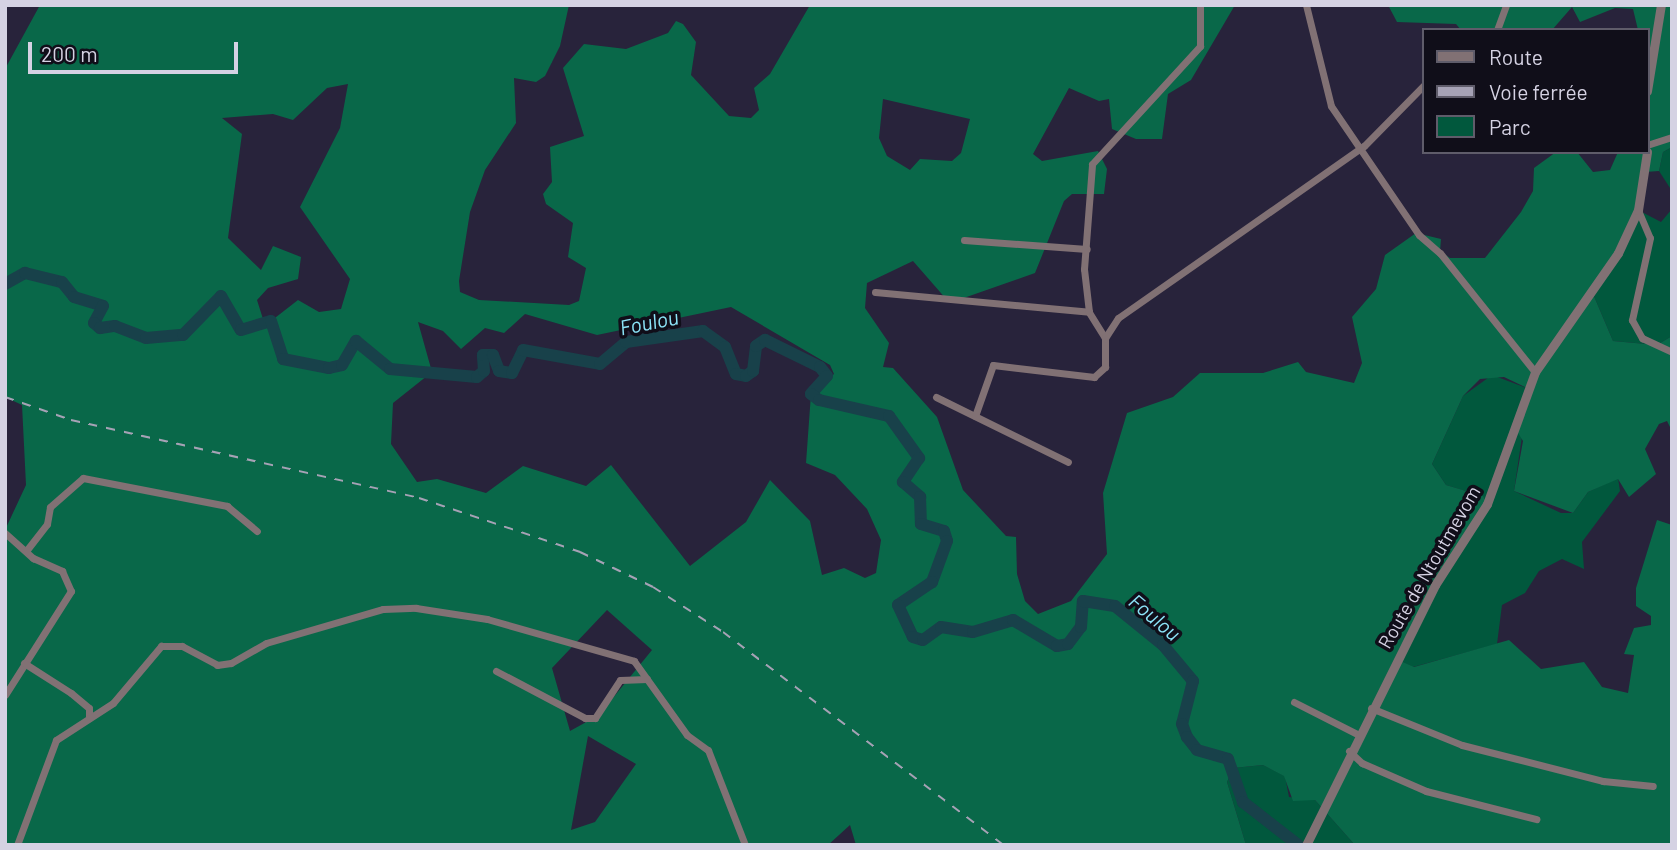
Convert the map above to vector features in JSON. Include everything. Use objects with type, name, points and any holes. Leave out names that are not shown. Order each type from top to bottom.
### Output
[{"type":"street","points":[[975,416],[993,365],[1094,377],[1105,368],[1105,338],[1089,312],[1087,249],[1092,164],[1200,46],[1200,5]]},
{"type":"street","points":[[1306,5],[1331,106],[1364,146],[1419,235],[1440,253],[1535,372]]},
{"type":"street","points":[[1498,28],[1506,5]]},
{"type":"street","points":[[1649,79],[1661,5]]},
{"type":"street","points":[[1105,338],[1118,318],[1186,266],[1364,146],[1422,87]]},
{"type":"street","points":[[1649,144],[1672,137]]},
{"type":"street","name":"Route de Ntoutmevom","points":[[1306,845],[1371,707],[1488,504],[1535,372],[1592,294],[1638,211],[1647,154]]},
{"type":"street","points":[[1638,211],[1650,238],[1632,320],[1642,338],[1672,352]]},
{"type":"street","points":[[964,240],[1087,249]]},
{"type":"street","points":[[875,292],[1089,312]]},
{"type":"street","points":[[936,397],[1068,462]]},
{"type":"street","points":[[26,551],[47,524],[50,508],[83,478],[227,506],[257,531]]},
{"type":"street","points":[[5,533],[26,551],[62,571],[71,591],[5,695]]},
{"type":"street","points":[[17,845],[55,740],[131,687],[141,662],[161,646],[182,646],[217,665],[231,663],[266,643],[383,609],[487,620],[634,661],[687,735],[708,750],[745,845]]},
{"type":"street","points":[[24,663],[71,692],[89,708],[89,718]]},
{"type":"street","points":[[496,671],[585,719],[595,718],[620,680],[647,679]]},
{"type":"street","points":[[5,675],[12,682]]},
{"type":"street","points":[[1294,702],[1357,734]]},
{"type":"street","points":[[1371,707],[1462,745],[1604,781],[1653,786]]},
{"type":"street","points":[[1349,750],[1362,763],[1426,791],[1536,819]]},
{"type":"green space","points":[[40,5],[569,5],[560,46],[545,76],[536,82],[514,78],[516,123],[485,170],[470,212],[459,281],[460,292],[479,300],[569,305],[579,301],[586,268],[568,257],[573,223],[546,204],[543,194],[552,182],[550,147],[584,136],[563,68],[584,44],[626,49],[668,33],[676,21],[683,24],[696,42],[691,75],[729,116],[751,118],[759,110],[754,88],[770,74],[810,5],[1235,5],[1191,80],[1168,94],[1162,139],[1136,139],[1112,129],[1109,99],[1099,101],[1069,88],[1033,154],[1042,161],[1098,151],[1107,169],[1104,194],[1072,194],[1064,201],[1035,273],[958,300],[947,300],[913,261],[867,283],[865,308],[889,343],[883,367],[893,368],[937,417],[963,490],[1006,536],[1016,537],[1017,574],[1025,601],[1038,614],[1071,601],[1107,554],[1103,493],[1127,413],[1173,397],[1200,373],[1263,373],[1298,362],[1306,372],[1354,383],[1362,363],[1352,317],[1376,289],[1385,255],[1416,233],[1441,239],[1440,251],[1450,258],[1485,258],[1521,212],[1533,191],[1534,168],[1553,154],[1579,154],[1593,172],[1610,170],[1617,154],[1649,154],[1649,28],[1638,28],[1633,9],[1615,8],[1580,22],[1572,7],[1554,28],[1459,28],[1456,24],[1397,22],[1388,5],[1672,5],[1672,147],[1663,152],[1659,171],[1645,172],[1638,210],[1593,294],[1613,341],[1657,345],[1672,336],[1672,431],[1667,421],[1659,424],[1645,449],[1656,474],[1629,497],[1618,479],[1588,492],[1573,513],[1514,491],[1523,441],[1515,428],[1529,389],[1504,377],[1480,379],[1463,396],[1432,464],[1446,485],[1483,496],[1487,504],[1396,659],[1414,667],[1509,640],[1541,669],[1584,662],[1602,687],[1628,693],[1634,655],[1624,654],[1634,628],[1651,625],[1651,616],[1636,606],[1636,588],[1657,520],[1672,525],[1672,845],[1355,845],[1315,800],[1293,801],[1284,776],[1263,765],[1233,768],[1227,782],[1246,845],[856,845],[850,825],[828,845],[5,845],[5,530],[26,485],[22,405],[5,397],[5,69]],"holes":[[[348,84],[340,128],[300,207],[350,279],[341,309],[319,312],[298,300],[271,321],[263,319],[257,300],[268,288],[298,279],[301,257],[273,246],[261,270],[228,238],[242,134],[222,118],[273,114],[293,120],[327,88]],[[883,99],[970,119],[961,153],[952,161],[920,159],[910,170],[887,156],[879,138]],[[731,307],[830,365],[834,374],[811,394],[806,463],[835,475],[867,509],[881,540],[876,573],[865,578],[844,568],[822,575],[810,521],[770,480],[746,522],[690,566],[611,465],[586,486],[523,466],[486,493],[437,479],[417,482],[391,444],[393,403],[432,372],[418,322],[443,331],[461,349],[485,328],[504,333],[525,314],[597,335]],[[607,610],[652,650],[599,715],[570,731],[552,668]],[[588,736],[636,764],[595,822],[571,830]]]},
{"type":"green space","points":[[1672,147],[1670,188],[1659,171],[1663,152]]},
{"type":"green space","points":[[1672,209],[1672,336],[1657,345],[1613,341],[1593,294],[1638,210],[1661,222]]},
{"type":"green space","points":[[1492,375],[1529,389],[1514,491],[1561,513],[1573,513],[1588,492],[1618,478],[1620,491],[1582,542],[1584,569],[1562,559],[1539,571],[1525,593],[1502,605],[1497,644],[1413,667],[1396,659],[1482,496],[1446,485],[1432,464],[1463,396]]},
{"type":"green space","points":[[1263,765],[1285,776],[1289,797],[1315,800],[1355,845],[1246,845],[1227,782],[1233,768]]},
{"type":"waterway","name":"Foulou","points":[[5,284],[25,273],[62,282],[74,297],[103,306],[94,323],[100,328],[115,326],[146,338],[183,335],[221,296],[241,330],[271,321],[283,359],[329,368],[342,365],[356,341],[390,369],[477,377],[484,371],[483,355],[493,355],[499,371],[512,373],[523,350],[600,364],[626,342],[703,331],[725,347],[736,374],[746,376],[753,371],[756,346],[765,340],[820,367],[827,376],[811,394],[819,400],[889,416],[919,458],[903,482],[920,497],[921,524],[944,531],[947,541],[932,582],[898,605],[913,637],[923,640],[941,627],[973,632],[1013,620],[1057,646],[1068,644],[1081,627],[1083,601],[1115,606],[1163,645],[1193,681],[1182,724],[1187,737],[1197,750],[1228,759],[1243,802],[1298,845]]},
{"type":"railway","points":[[5,397],[71,420],[419,498],[580,552],[653,587],[723,632],[1004,845]]}]
